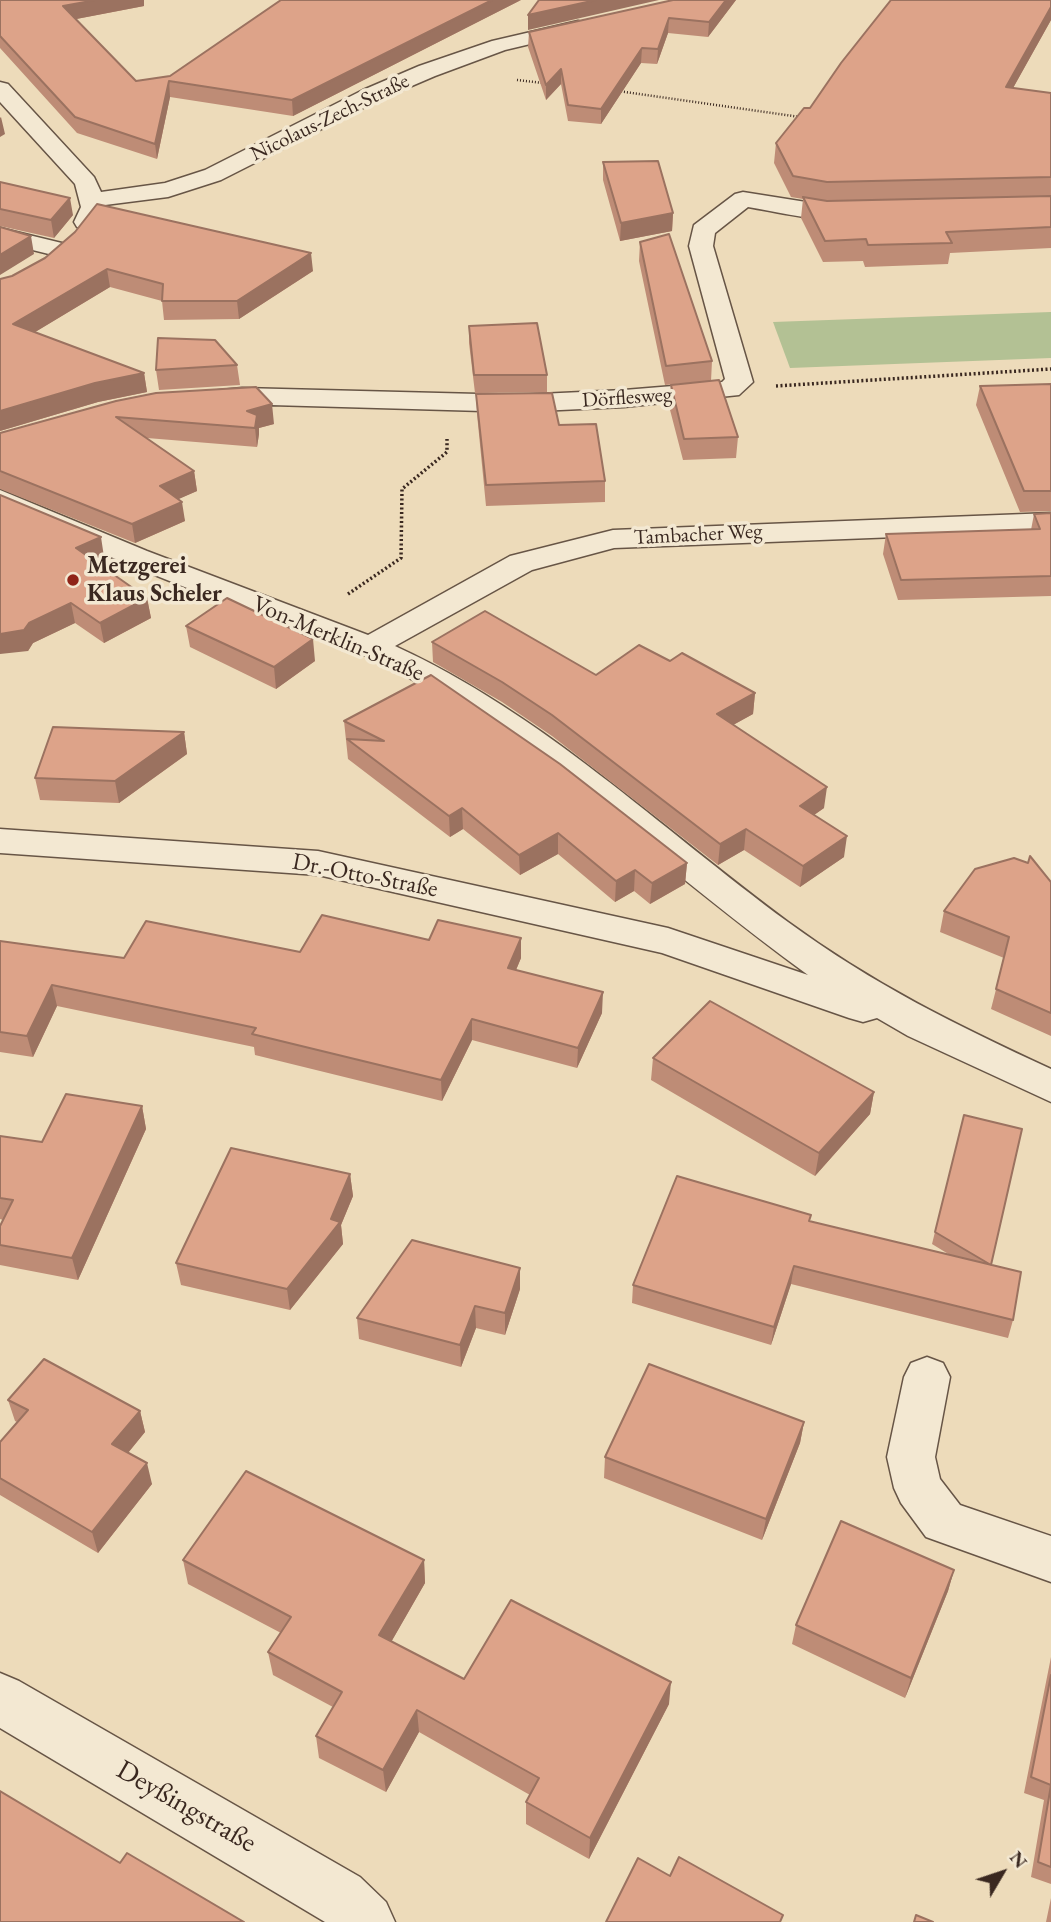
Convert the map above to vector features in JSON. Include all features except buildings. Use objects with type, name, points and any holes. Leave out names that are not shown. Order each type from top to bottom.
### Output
[{"type":"street","name":"Nicolaus-Zech-Straße","points":[[86,204],[167,190],[213,175],[427,71],[499,45],[604,21]]},
{"type":"street","points":[[0,89],[86,182],[85,225],[61,250],[38,266]]},
{"type":"street","points":[[729,389],[739,382],[701,246],[703,230],[743,199],[825,212],[880,210]]},
{"type":"street","points":[[0,235],[61,250]]},
{"type":"street","name":"Dörflesweg","points":[[183,400],[260,395],[447,403],[574,402],[729,389]]},
{"type":"street","name":"Von-Merklin-Straße","points":[[0,499],[136,558],[370,647],[414,667],[498,717],[627,813],[760,920]]},
{"type":"street","name":"Tambacher Weg","points":[[370,647],[521,563],[612,539],[1051,522]]},
{"type":"street","name":"Dr.-Otto-Straße","points":[[0,841],[318,863],[728,955],[757,954],[773,943],[760,920]]},
{"type":"street","name":"Dr.-Otto-Straße","points":[[760,920],[850,985],[922,1026],[1051,1087]]},
{"type":"street","name":"Dr.-Otto-Straße","points":[[682,945],[817,993],[922,1026]]},
{"type":"street","points":[[927,1377],[911,1457],[918,1488],[943,1521],[1051,1559]]},
{"type":"street","name":"Deyßingstraße","points":[[0,1699],[340,1897],[366,1922]]},
{"type":"path","points":[[508,79],[548,84]]},
{"type":"path","points":[[616,91],[806,118]]},
{"type":"path","points":[[729,389],[1051,369]]},
{"type":"path","points":[[307,623],[401,558],[402,489],[447,452],[447,403]]},
{"type":"green space","points":[[1051,312],[1051,358],[790,368],[773,322]]},
{"type":"place","name":"Metzgerei Klaus Scheler","points":[[73,580]]}]
